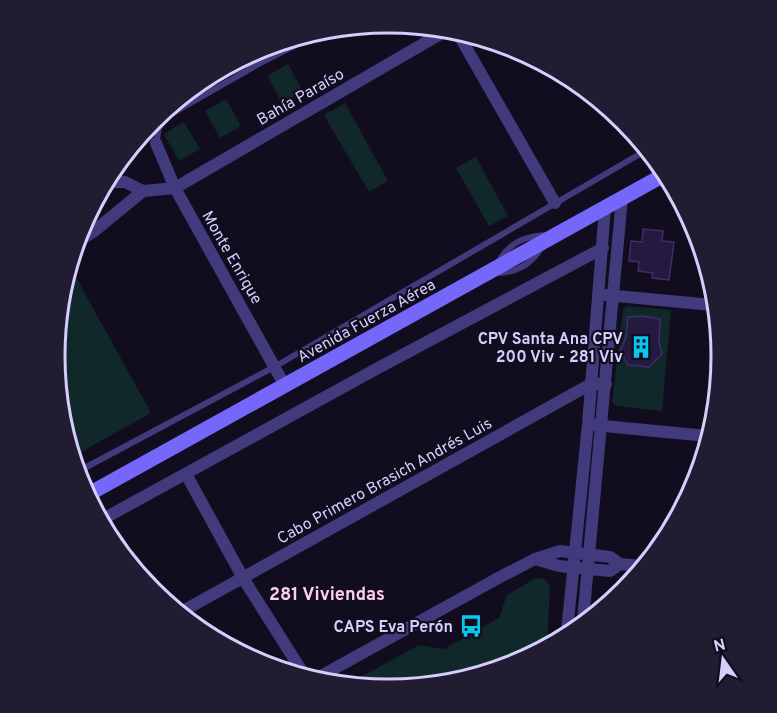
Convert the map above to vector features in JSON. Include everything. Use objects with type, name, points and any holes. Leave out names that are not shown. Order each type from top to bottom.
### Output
[{"type":"main road","name":"Avenida Fuerza Aérea","points":[[94,491],[658,178]]},
{"type":"street","name":"Bahía Paraíso","points":[[174,188],[436,37]]},
{"type":"street","points":[[463,42],[555,203]]},
{"type":"street","name":"Monte Enrique","points":[[156,143],[174,188],[276,366],[285,386]]},
{"type":"street","points":[[116,182],[125,183],[142,191],[174,188]]},
{"type":"street","points":[[90,234],[142,191]]},
{"type":"street","points":[[584,614],[603,426],[622,198]]},
{"type":"street","points":[[568,625],[588,424],[605,208]]},
{"type":"street","points":[[107,517],[603,248]]},
{"type":"street","points":[[599,295],[708,304]]},
{"type":"street","name":"Cabo Primero Brasich Andrés Luis","points":[[187,609],[591,384],[606,384]]},
{"type":"street","points":[[588,424],[702,436]]},
{"type":"street","points":[[186,474],[243,578],[299,667]]},
{"type":"street","points":[[325,674],[536,559],[560,551],[610,557],[620,564],[636,565]]},
{"type":"street","points":[[536,559],[559,566],[610,571],[620,564]]},
{"type":"lane","points":[[181,108],[288,49]]},
{"type":"lane","points":[[156,143],[159,129]]},
{"type":"lane","points":[[85,468],[276,366],[640,154]]},
{"type":"green space","points":[[288,64],[303,92],[282,103],[267,76]]},
{"type":"green space","points":[[226,99],[241,126],[220,138],[205,111]]},
{"type":"green space","points":[[345,103],[388,181],[369,192],[324,115]]},
{"type":"green space","points":[[184,122],[200,149],[179,161],[164,134]]},
{"type":"green space","points":[[476,157],[508,216],[489,226],[456,168]]},
{"type":"green space","points":[[75,276],[151,413],[80,453],[71,420],[65,356],[68,314]]},
{"type":"green space","points":[[627,306],[671,310],[662,411],[616,406],[612,402],[623,309]]},
{"type":"green space","points":[[536,578],[544,579],[550,586],[547,638],[492,663],[452,674],[388,680],[359,678],[419,645],[444,649],[499,618],[507,595]]},
{"type":"building","points":[[643,229],[663,231],[662,241],[674,242],[669,280],[652,278],[653,273],[638,271],[639,262],[629,261],[631,241],[642,242]]},
{"type":"building","name":"CPV Santa Ana CPV 200 Viv - 281 Viv","points":[[642,316],[660,319],[659,341],[662,354],[649,367],[628,365],[620,352],[626,337],[628,317]]},
{"type":"place","name":"CPV Santa Ana CPV 200 Viv - 281 Viv","points":[[641,347]]},
{"type":"place","name":"CAPS Eva Perón","points":[[471,626]]},
{"type":"district","name":"281 Viviendas","points":[[327,594]]}]
